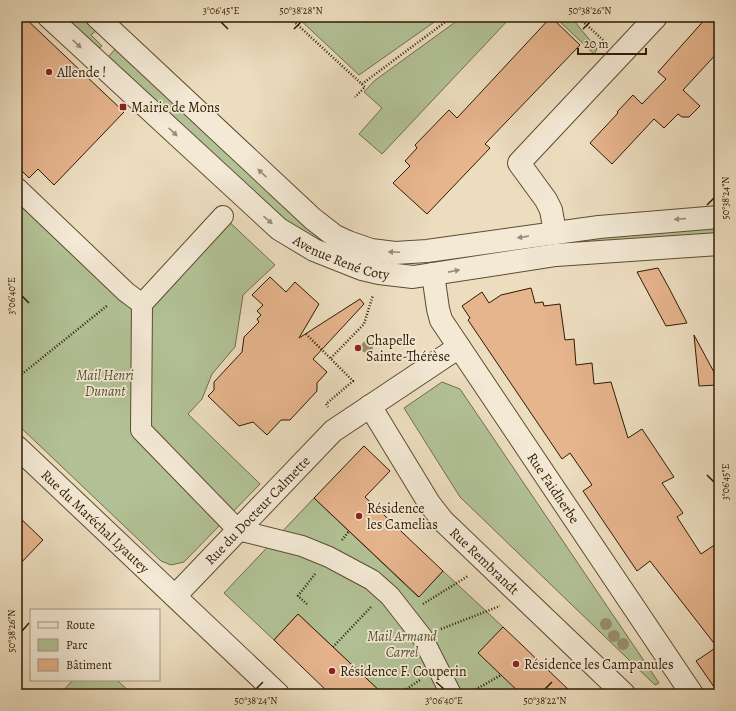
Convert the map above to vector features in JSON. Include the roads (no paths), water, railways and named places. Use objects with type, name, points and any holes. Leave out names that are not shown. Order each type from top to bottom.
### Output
[{"type":"street","name":"Avenue René Coty","points":[[49,17],[279,229],[314,250],[362,269],[379,273],[413,277],[556,256],[719,244]]},
{"type":"street","name":"Avenue René Coty","points":[[97,17],[274,184],[324,228],[348,242],[371,250],[394,253],[410,252],[555,232],[719,217]]},
{"type":"street","points":[[555,232],[551,210],[546,200],[519,163],[656,17]]},
{"type":"street","points":[[17,188],[126,292],[142,304]]},
{"type":"street","points":[[223,216],[142,304],[141,430],[238,530],[302,546],[329,557],[372,580],[406,615],[422,637],[451,694]]},
{"type":"street","name":"Rue Faidherbe","points":[[433,274],[438,309],[442,320],[692,694]]},
{"type":"street","name":"Rue du Docteur Calmette","points":[[175,596],[324,440],[342,425],[459,347]]},
{"type":"street","name":"Rue Rembrandt","points":[[370,406],[429,503],[443,521],[624,694]]},
{"type":"street","name":"Rue du Maréchal Lyautey","points":[[17,447],[175,596]]},
{"type":"street","points":[[175,596],[278,694]]},
{"type":"place","name":"Allende !","points":[[49,72]]},
{"type":"place","name":"Mairie de Mons","points":[[123,107]]},
{"type":"place","name":"Chapelle Sainte-Thérèse","points":[[358,348]]},
{"type":"place","name":"Résidence les Camelias","points":[[359,516]]},
{"type":"place","name":"Résidence les Campanules","points":[[516,664]]},
{"type":"place","name":"Résidence F. Couperin","points":[[332,671]]},
{"type":"park label","name":"Mail Henri Dunant","points":[[105,384]]},
{"type":"park label","name":"Mail Armand Carrel","points":[[402,644]]}]
